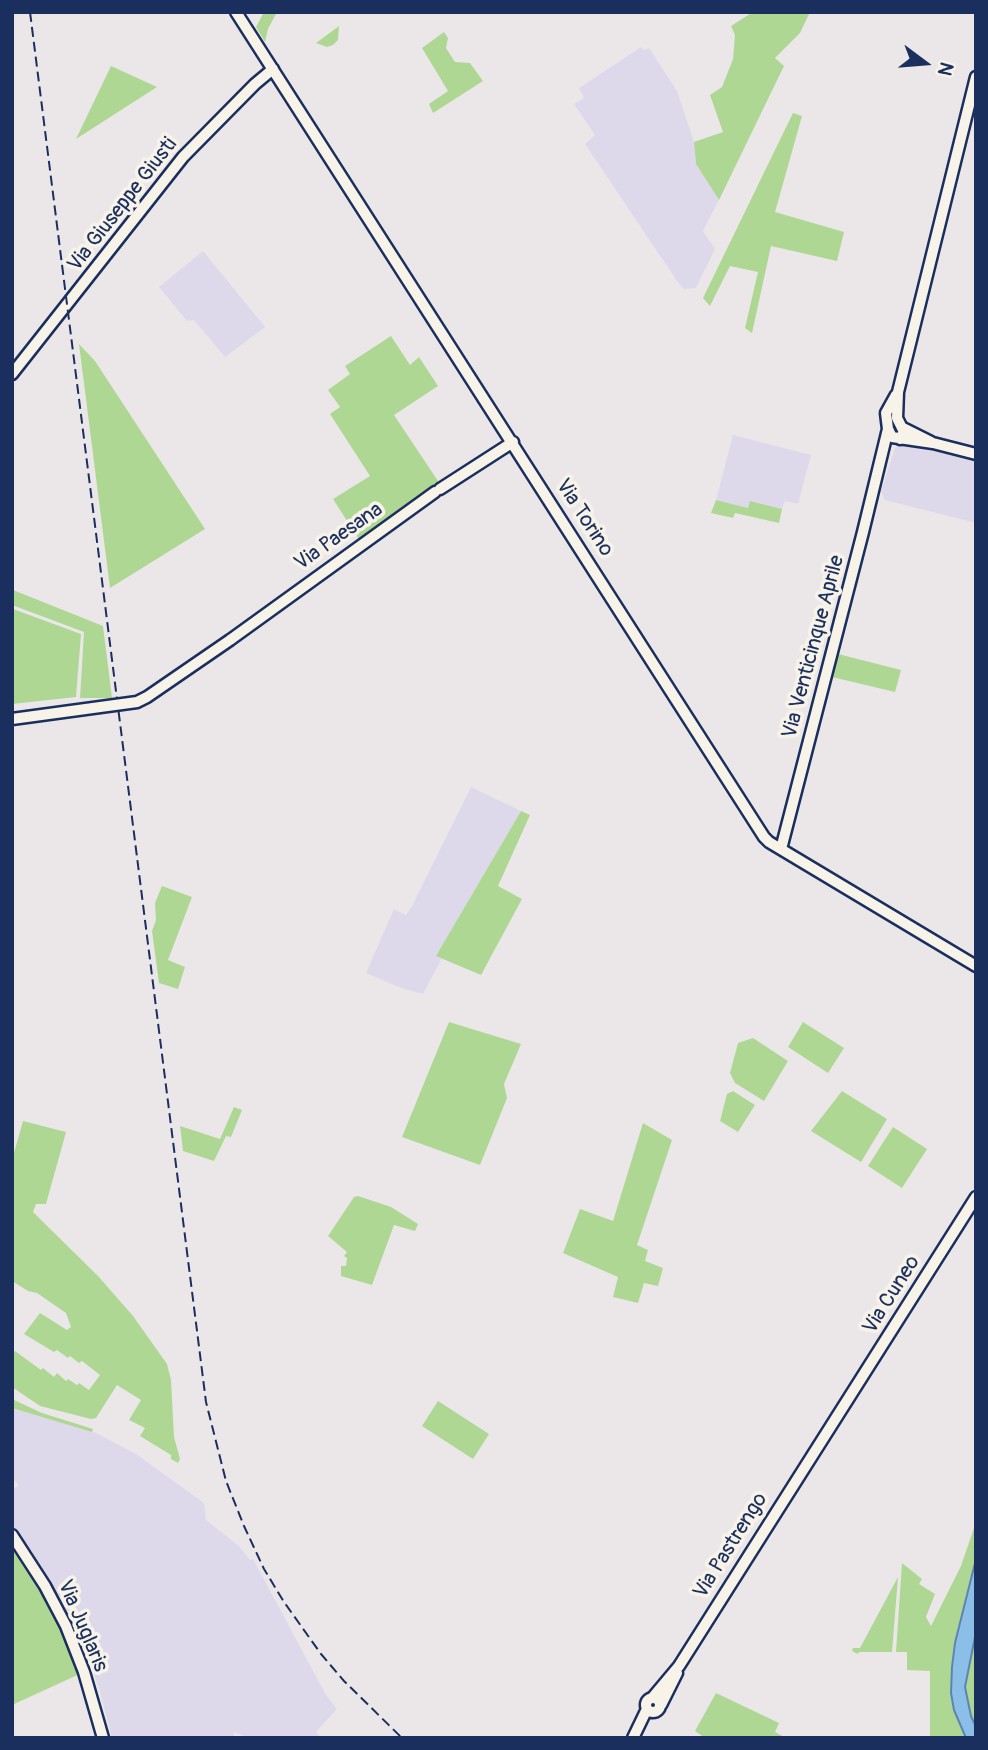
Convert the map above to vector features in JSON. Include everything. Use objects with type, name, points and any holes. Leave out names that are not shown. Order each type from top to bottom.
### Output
[{"type":"street","name":"Via Torino","points":[[236,12],[762,834],[769,842],[976,966]]},
{"type":"street","name":"Via Giuseppe Giusti","points":[[12,374],[183,157],[273,69]]},
{"type":"street","points":[[901,435],[892,410],[976,78]]},
{"type":"street","name":"Via Venticinque Aprile","points":[[781,849],[892,410]]},
{"type":"street","points":[[887,429],[890,435],[901,435],[976,454]]},
{"type":"street","points":[[882,454],[901,435]]},
{"type":"street","name":"Via Paesana","points":[[12,719],[137,702],[147,697],[438,491],[513,442]]},
{"type":"street","name":"Via Cuneo","points":[[840,1414],[976,1197]]},
{"type":"street","name":"Via Pastrengo","points":[[635,1738],[816,1448],[840,1414]]},
{"type":"street","name":"Via Juglaris","points":[[12,1535],[46,1586],[66,1626],[84,1672],[103,1738]]},
{"type":"shaded area","points":[[641,47],[644,50],[649,48],[677,91],[694,142],[696,164],[719,200],[703,231],[715,249],[696,288],[684,289],[677,281],[585,144],[595,135],[574,104],[584,98],[579,88]]},
{"type":"shaded area","points":[[203,251],[265,327],[225,357],[194,320],[187,321],[159,287]]},
{"type":"shaded area","points":[[733,435],[811,455],[798,504],[785,501],[782,509],[751,501],[748,508],[716,500]]},
{"type":"shaded area","points":[[907,444],[976,462],[976,523],[885,500],[881,492],[895,448]]},
{"type":"shaded area","points":[[471,787],[521,811],[437,955],[442,958],[423,994],[366,973],[394,909],[406,915],[412,906]]},
{"type":"shaded area","points":[[12,1408],[96,1433],[136,1454],[204,1503],[206,1520],[239,1546],[250,1560],[253,1559],[326,1695],[337,1709],[316,1732],[322,1738],[249,1738],[234,1732],[234,1738],[112,1738],[99,1688],[80,1637],[27,1547],[12,1528],[12,1490],[19,1485],[12,1478]]},
{"type":"green space","points":[[264,12],[277,12],[265,42],[256,27]]},
{"type":"green space","points":[[753,12],[810,12],[800,33],[775,58],[784,66],[719,200],[696,164],[694,142],[723,132],[710,95],[722,87],[733,59],[735,35],[731,26]]},
{"type":"green space","points":[[339,26],[338,40],[333,45],[327,47],[316,43]]},
{"type":"green space","points":[[444,32],[448,38],[446,48],[455,62],[470,63],[483,81],[433,113],[429,104],[448,91],[422,48]]},
{"type":"green space","points":[[111,66],[157,87],[76,139]]},
{"type":"green space","points":[[793,113],[802,116],[775,212],[844,232],[837,261],[771,246],[752,333],[745,328],[758,272],[730,266],[710,306],[703,298]]},
{"type":"green space","points":[[391,336],[410,365],[419,357],[438,386],[394,415],[440,484],[360,541],[333,499],[370,476],[330,414],[340,407],[328,390],[350,374],[345,366]]},
{"type":"green space","points":[[79,344],[95,361],[205,529],[110,588]]},
{"type":"green space","points":[[716,500],[748,508],[750,501],[782,509],[779,523],[735,513],[733,518],[711,513]]},
{"type":"green space","points":[[13,590],[103,626],[112,698],[80,698],[84,632],[12,605]]},
{"type":"green space","points":[[13,609],[81,634],[76,697],[12,704]]},
{"type":"green space","points":[[838,654],[901,670],[895,692],[832,677]]},
{"type":"green space","points":[[521,811],[530,815],[498,886],[522,899],[481,975],[436,956]]},
{"type":"green space","points":[[162,886],[192,897],[168,960],[185,967],[178,989],[159,983],[152,931],[156,920],[155,903]]},
{"type":"green space","points":[[449,1022],[521,1044],[504,1084],[507,1098],[480,1165],[402,1137]]},
{"type":"green space","points":[[803,1022],[844,1048],[828,1073],[788,1047]]},
{"type":"green space","points":[[753,1038],[788,1061],[764,1101],[735,1083],[730,1073],[738,1043]]},
{"type":"green space","points":[[733,1091],[755,1105],[738,1132],[720,1121],[727,1094]]},
{"type":"green space","points":[[842,1091],[887,1119],[861,1162],[811,1131]]},
{"type":"green space","points":[[234,1107],[242,1110],[231,1137],[226,1136],[214,1161],[183,1151],[180,1126],[220,1139]]},
{"type":"green space","points":[[23,1121],[66,1132],[46,1204],[36,1204],[33,1212],[98,1276],[133,1316],[167,1364],[171,1380],[174,1437],[180,1459],[178,1463],[171,1459],[171,1455],[140,1436],[145,1428],[129,1420],[141,1400],[117,1385],[96,1418],[91,1419],[40,1406],[12,1387],[12,1354],[15,1351],[54,1377],[57,1373],[66,1381],[68,1379],[77,1385],[79,1383],[89,1390],[100,1375],[82,1361],[79,1363],[57,1350],[54,1352],[24,1334],[40,1313],[67,1330],[71,1327],[66,1313],[37,1293],[12,1281],[12,1160]]},
{"type":"green space","points":[[643,1123],[672,1140],[637,1245],[648,1250],[645,1261],[663,1268],[658,1286],[644,1283],[638,1303],[613,1297],[618,1277],[563,1253],[580,1209],[613,1221]]},
{"type":"green space","points":[[893,1127],[927,1149],[902,1188],[868,1166]]},
{"type":"green space","points":[[354,1197],[391,1207],[418,1224],[415,1231],[394,1225],[372,1285],[341,1276],[341,1266],[346,1266],[347,1258],[344,1256],[347,1252],[328,1236]]},
{"type":"green space","points":[[12,1399],[42,1413],[93,1429],[92,1432],[12,1408]]},
{"type":"green space","points":[[438,1401],[489,1434],[473,1459],[422,1426]]},
{"type":"green space","points":[[976,1522],[976,1559],[955,1643],[954,1710],[966,1738],[930,1738],[930,1671],[907,1670],[907,1652],[896,1652],[902,1563],[922,1579],[919,1584],[935,1594],[926,1617],[931,1626],[961,1566]]},
{"type":"green space","points":[[12,1538],[72,1625],[84,1672],[12,1705]]},
{"type":"green space","points":[[898,1577],[892,1652],[858,1654],[852,1651],[853,1648],[860,1648]]},
{"type":"green space","points":[[976,1632],[976,1727],[965,1687]]},
{"type":"green space","points":[[716,1693],[779,1723],[775,1732],[786,1738],[705,1738],[695,1731]]},
{"type":"water","points":[[976,1559],[976,1632],[965,1687],[976,1727],[976,1738],[966,1738],[954,1710],[951,1693],[952,1667],[955,1643]]},
{"type":"railway","points":[[30,12],[206,1402],[226,1481],[264,1569],[321,1654],[344,1681],[402,1738]]}]
